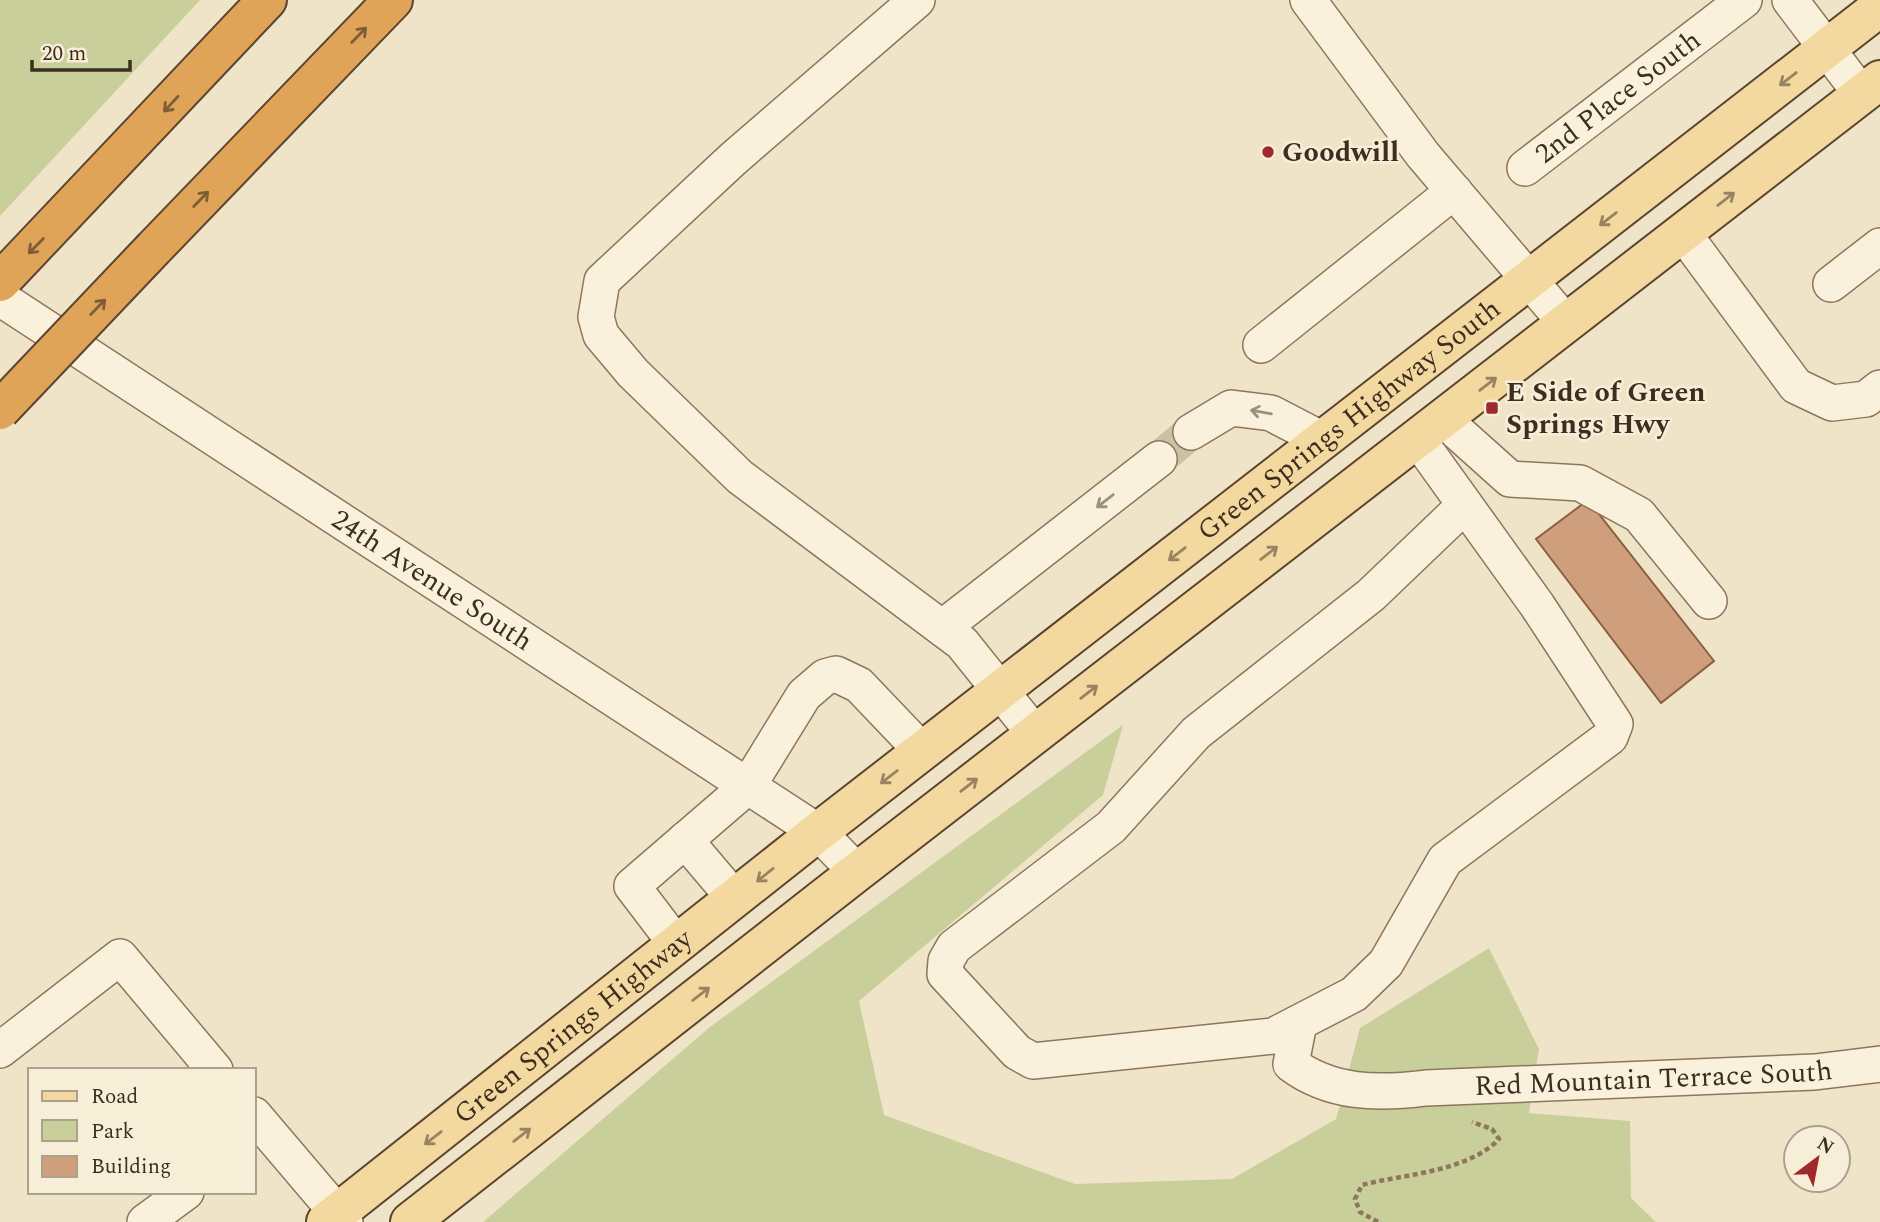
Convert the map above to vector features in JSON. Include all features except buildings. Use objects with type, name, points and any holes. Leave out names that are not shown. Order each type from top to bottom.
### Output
[{"type":"highway","points":[[0,282],[267,0]]},
{"type":"highway","points":[[0,410],[393,0]]},
{"type":"main road","name":"Green Springs Highway South","points":[[818,832],[1880,7]]},
{"type":"main road","name":"Green Springs Highway South","points":[[857,872],[1871,88]]},
{"type":"main road","name":"Green Springs Highway","points":[[336,1219],[818,832]]},
{"type":"main road","name":"Green Springs Highway","points":[[410,1222],[857,872]]},
{"type":"street","points":[[917,0],[733,159],[602,281],[596,317],[601,335],[633,373],[740,477],[962,643],[1035,734]]},
{"type":"street","points":[[1308,0],[1423,155],[1566,323]]},
{"type":"street","name":"2nd Place South","points":[[1525,168],[1744,0]]},
{"type":"street","points":[[1790,0],[1827,49],[1871,88]]},
{"type":"street","points":[[1261,345],[1454,191]]},
{"type":"street","points":[[1683,233],[1796,386],[1832,403],[1866,400],[1880,388]]},
{"type":"street","points":[[1831,284],[1880,246]]},
{"type":"street","name":"24th Avenue South","points":[[0,298],[818,832],[857,872]]},
{"type":"street","points":[[1191,432],[1231,408],[1271,413],[1323,440]]},
{"type":"street","points":[[1430,429],[1465,505],[1537,606],[1615,724],[1610,737],[1445,860],[1387,963],[1354,995],[1273,1035],[1033,1061],[1017,1052],[945,974],[946,961],[954,947],[1111,827],[1196,733],[1371,594],[1465,505]]},
{"type":"street","points":[[1430,429],[1510,479],[1580,484],[1639,515],[1709,601]]},
{"type":"street","points":[[942,628],[1159,459]]},
{"type":"street","points":[[677,945],[632,886],[748,786],[804,695],[825,677],[836,674],[859,685],[922,751]]},
{"type":"street","points":[[685,840],[735,899]]},
{"type":"street","points":[[0,1050],[120,957],[213,1068]]},
{"type":"street","name":"Red Mountain Terrace South","points":[[1299,1023],[1291,1064],[1311,1079],[1379,1094],[1426,1088],[1815,1072],[1880,1064]]},
{"type":"street","points":[[259,1131],[336,1219]]},
{"type":"street","points":[[145,1222],[183,1194]]},
{"type":"path","points":[[1378,1222],[1360,1212],[1355,1199],[1362,1185],[1465,1160],[1488,1151],[1499,1139],[1493,1129],[1460,1120]]},
{"type":"green space","points":[[0,0],[200,0],[0,216]]},
{"type":"green space","points":[[1123,725],[1103,795],[859,1001],[884,1115],[1075,1184],[1232,1179],[1336,1119],[1360,1028],[1489,948],[1539,1049],[1529,1113],[1630,1121],[1631,1198],[1656,1222],[483,1222],[710,1027]]},
{"type":"tunnel","points":[[1159,459],[1191,432]]},
{"type":"place","name":"Goodwill","points":[[1268,152]]},
{"type":"place","name":"E Side of Green Springs Hwy","points":[[1492,408]]}]
